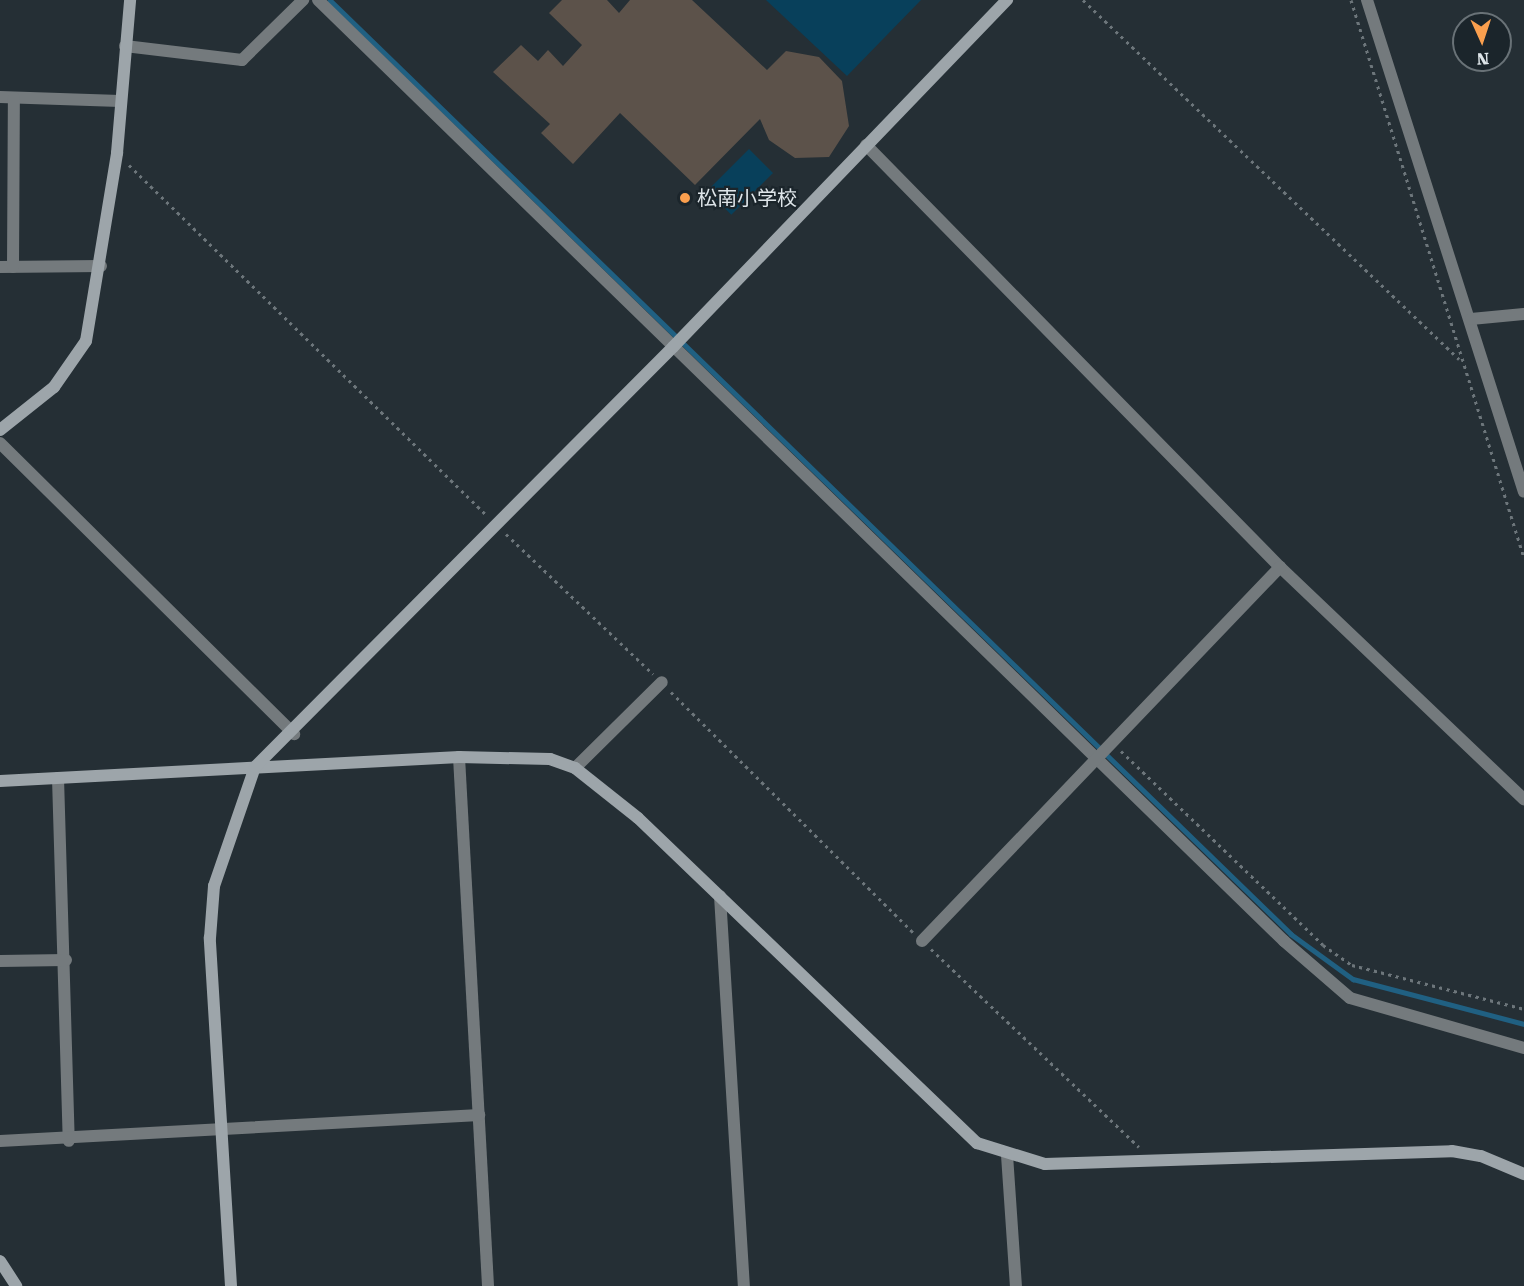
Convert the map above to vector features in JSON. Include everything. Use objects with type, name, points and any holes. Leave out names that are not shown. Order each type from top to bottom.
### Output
[{"type":"street","points":[[0,430],[54,387],[86,341],[101,266],[117,153],[130,0]]},
{"type":"street","points":[[125,46],[242,60],[303,0]]},
{"type":"street","points":[[318,0],[673,347],[1097,753],[1284,941],[1350,998],[1524,1048]]},
{"type":"street","points":[[231,1286],[210,938],[214,886],[255,767],[294,734],[691,329],[1007,0]]},
{"type":"street","points":[[1367,0],[1471,319],[1524,492]]},
{"type":"street","points":[[0,97],[120,101]]},
{"type":"street","points":[[13,267],[14,98]]},
{"type":"street","points":[[866,145],[1280,567],[1524,799]]},
{"type":"street","points":[[0,182],[14,182]]},
{"type":"street","points":[[0,267],[101,266]]},
{"type":"street","points":[[1471,319],[1524,314]]},
{"type":"street","points":[[0,443],[294,734]]},
{"type":"street","points":[[922,941],[1097,753],[1280,567]]},
{"type":"street","points":[[575,768],[662,682]]},
{"type":"street","points":[[0,782],[514,755],[575,768],[614,796],[720,896],[932,1104],[977,1143],[1007,1155],[1045,1164],[1452,1151],[1481,1156],[1524,1174]]},
{"type":"street","points":[[459,757],[488,1286]]},
{"type":"street","points":[[58,778],[66,960],[69,1141]]},
{"type":"street","points":[[720,896],[744,1286]]},
{"type":"street","points":[[0,961],[66,960]]},
{"type":"street","points":[[0,1141],[69,1141],[479,1115]]},
{"type":"street","points":[[1007,1155],[1016,1286]]},
{"type":"street","points":[[0,1261],[16,1286]]},
{"type":"path","points":[[1083,0],[1461,361]]},
{"type":"path","points":[[1351,0],[1461,361],[1524,558]]},
{"type":"path","points":[[117,153],[497,526],[662,682],[922,941],[1151,1159]]},
{"type":"path","points":[[1110,740],[1323,945],[1352,965],[1524,1009]]},
{"type":"shaded area","points":[[766,0],[921,0],[847,76]]},
{"type":"shaded area","points":[[749,149],[773,173],[731,215],[707,191]]},
{"type":"building","points":[[562,0],[607,0],[619,13],[630,0],[692,0],[767,70],[786,51],[819,57],[842,81],[849,126],[829,157],[795,158],[769,140],[760,119],[695,185],[620,113],[573,164],[541,133],[550,124],[493,72],[521,45],[538,61],[548,50],[563,66],[582,45],[549,13]]},
{"type":"waterway","points":[[330,0],[1291,934],[1353,979],[1524,1024]]},
{"type":"place","name":"松南小学校","points":[[685,198]]}]
